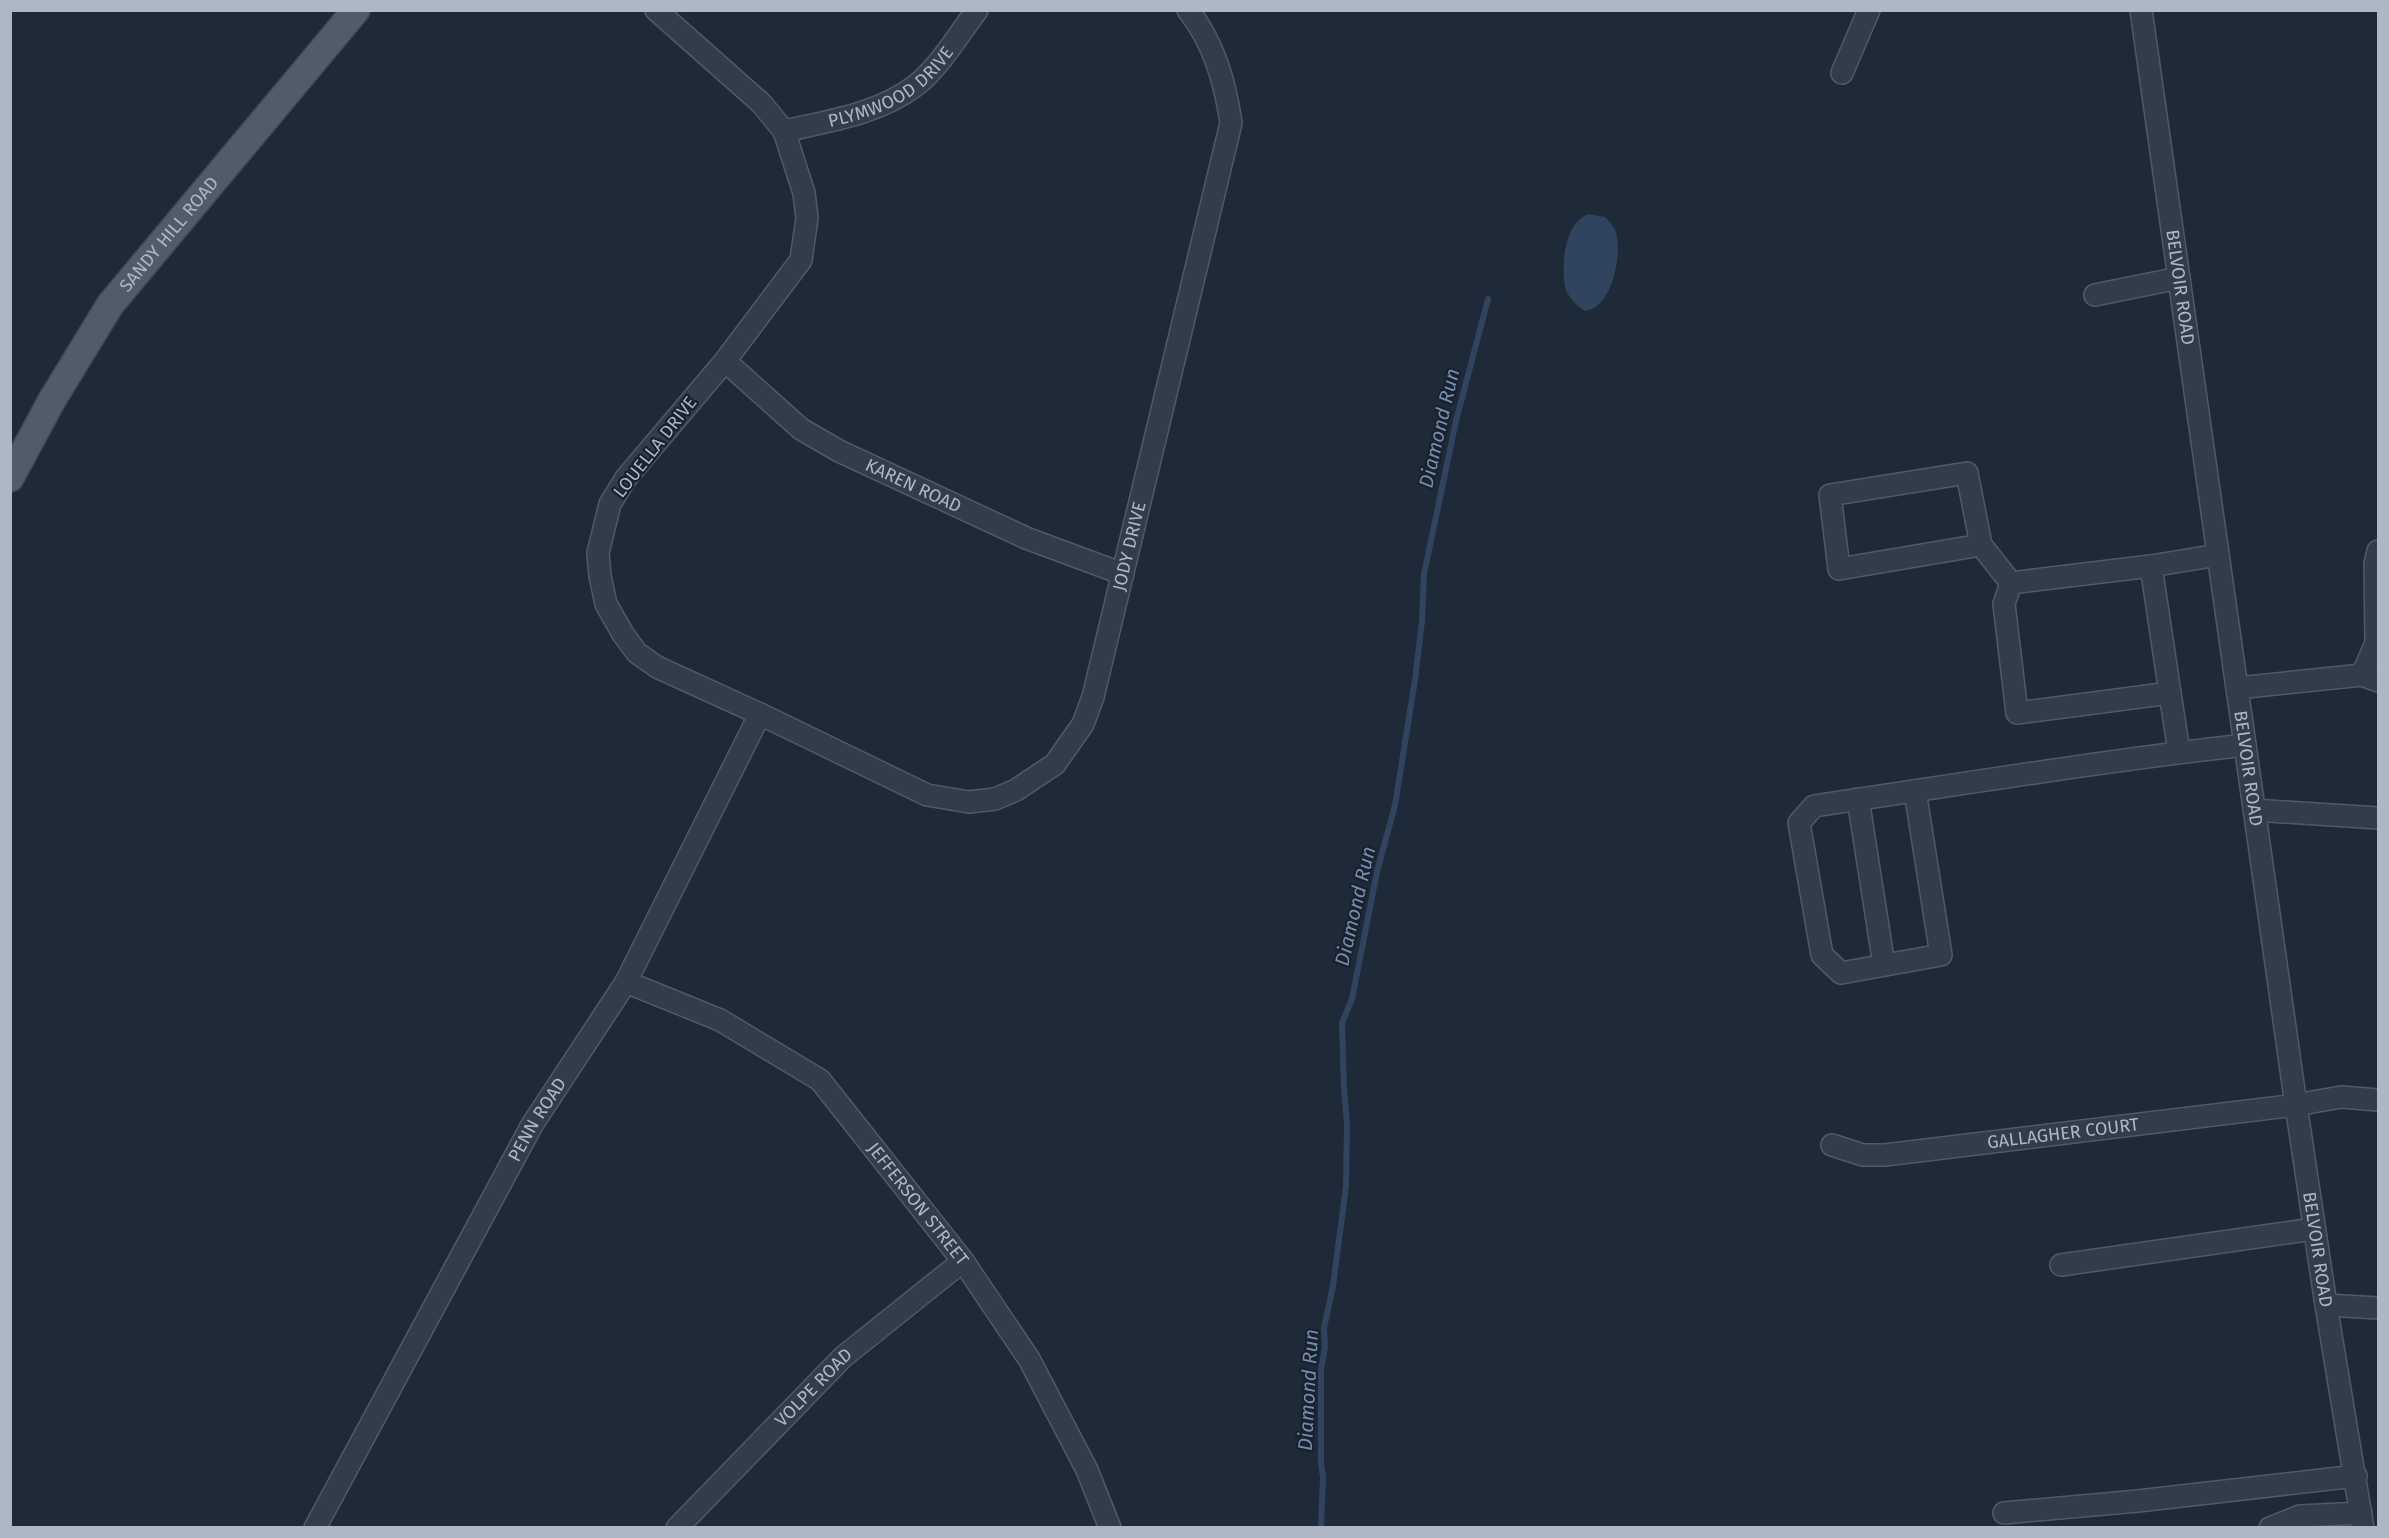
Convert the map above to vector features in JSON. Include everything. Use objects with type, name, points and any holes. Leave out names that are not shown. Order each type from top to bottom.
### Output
[{"type":"main road","name":"SANDY HILL ROAD","points":[[10,477],[52,400],[110,305],[356,11]]},
{"type":"street","points":[[656,10],[761,103],[784,131]]},
{"type":"street","name":"PLYMWOOD DRIVE","points":[[784,131],[848,117],[879,106],[916,86],[977,10]]},
{"type":"street","name":"JODY DRIVE","points":[[760,714],[927,795],[969,802],[995,799],[1016,790],[1055,764],[1083,724],[1093,697],[1231,123],[1227,92],[1215,57],[1202,27],[1188,10]]},
{"type":"street","points":[[1842,73],[1869,10]]},
{"type":"street","name":"BELVOIR ROAD","points":[[2146,14],[2179,278],[2296,1106],[2362,1520]]},
{"type":"street","name":"LOUELLA DRIVE","points":[[760,714],[657,667],[637,653],[606,604],[598,553],[610,504],[641,460],[725,361],[801,260],[807,218],[804,192],[784,131]]},
{"type":"street","points":[[2095,295],[2179,278]]},
{"type":"street","name":"KAREN ROAD","points":[[725,361],[801,429],[839,451],[1026,538],[1123,574]]},
{"type":"street","points":[[1981,545],[1839,569],[1830,495],[1967,472],[1981,545],[2011,583]]},
{"type":"street","points":[[2237,688],[2370,678],[2376,643],[2375,564],[2379,551]]},
{"type":"street","points":[[2011,583],[2151,566],[2218,555]]},
{"type":"street","points":[[2151,566],[2179,752]]},
{"type":"street","points":[[2011,583],[2004,604],[2017,712],[2170,693]]},
{"type":"street","name":"PENN ROAD","points":[[315,1527],[531,1125],[626,982],[760,714]]},
{"type":"street","points":[[1915,791],[1941,955],[1841,973],[1822,955],[1799,823],[1814,806],[1858,799],[2179,752],[2245,745]]},
{"type":"street","points":[[1858,799],[1884,965]]},
{"type":"street","points":[[2254,810],[2379,818]]},
{"type":"street","name":"JEFFERSON STREET","points":[[626,982],[720,1020],[820,1080],[963,1261],[1029,1359],[1087,1470],[1110,1527]]},
{"type":"street","name":"GALLAGHER COURT","points":[[1832,1145],[1863,1155],[1885,1155],[2296,1106],[2341,1096],[2379,1100]]},
{"type":"street","points":[[2061,1265],[2314,1229]]},
{"type":"street","name":"VOLPE ROAD","points":[[677,1527],[843,1357],[963,1261]]},
{"type":"street","points":[[2326,1305],[2379,1308]]},
{"type":"street","points":[[2004,1513],[2139,1501],[2356,1476]]},
{"type":"street","points":[[2270,1527],[2300,1516],[2362,1520]]},
{"type":"water","points":[[1589,214],[1605,217],[1613,226],[1618,242],[1618,253],[1609,290],[1595,307],[1585,311],[1567,293],[1564,281],[1564,259],[1569,236],[1574,226],[1581,218]]},
{"type":"waterway","name":"Diamond Run","points":[[1321,1528],[1323,1477],[1321,1370],[1325,1347],[1324,1328],[1333,1286],[1346,1186],[1347,1124],[1342,1023],[1352,999],[1377,872],[1395,805],[1415,680],[1422,621],[1424,574],[1456,421],[1488,299]]}]
